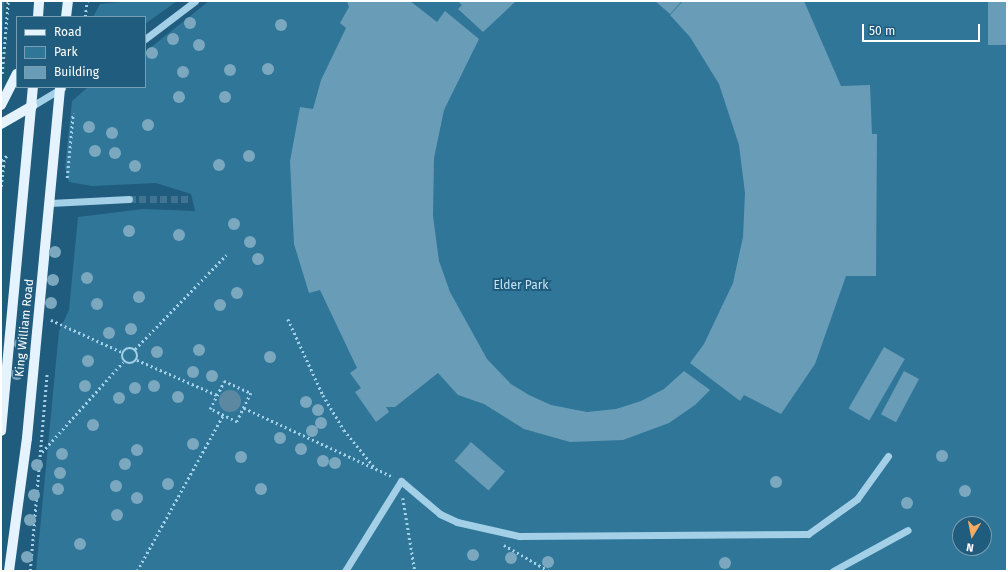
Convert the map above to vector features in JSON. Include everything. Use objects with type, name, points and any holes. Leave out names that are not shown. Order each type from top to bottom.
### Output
[{"type":"main road","points":[[38,16],[39,1]]},
{"type":"main road","points":[[66,16],[68,1]]},
{"type":"main road","points":[[1,105],[16,76]]},
{"type":"main road","name":"King William Road","points":[[1,431],[33,88]]},
{"type":"main road","name":"King William Road","points":[[9,571],[27,438],[61,88]]},
{"type":"main road","points":[[1,124],[32,106]]},
{"type":"street","points":[[146,39],[195,1]]},
{"type":"street","points":[[32,106],[61,88]]},
{"type":"street","points":[[50,203],[129,198]]},
{"type":"street","points":[[345,571],[401,481],[440,514],[457,522],[519,536],[808,534],[857,500],[888,456]]},
{"type":"street","points":[[833,571],[908,530]]},
{"type":"path","points":[[1,78],[8,1]]},
{"type":"path","points":[[85,16],[87,1]]},
{"type":"path","points":[[66,178],[73,113]]},
{"type":"path","points":[[1,187],[2,158],[8,154]]},
{"type":"path","points":[[135,349],[226,255]]},
{"type":"path","points":[[51,327],[52,312]]},
{"type":"path","points":[[288,319],[323,395],[344,430],[376,469]]},
{"type":"path","points":[[51,320],[122,352]]},
{"type":"path","points":[[122,352],[126,348],[135,349]]},
{"type":"path","points":[[135,349],[137,360]]},
{"type":"path","points":[[42,453],[123,362],[122,352]]},
{"type":"path","points":[[123,362],[131,364],[137,360]]},
{"type":"path","points":[[137,360],[217,395]]},
{"type":"path","points":[[30,571],[42,453],[48,367]]},
{"type":"path","points":[[224,381],[251,393],[244,408],[237,422],[210,409],[224,381]]},
{"type":"path","points":[[244,408],[401,481],[415,571]]},
{"type":"path","points":[[137,571],[223,416]]},
{"type":"path","points":[[500,543],[549,571]]},
{"type":"green space","points":[[1,1],[4,1],[1,65]]},
{"type":"green space","points":[[131,1],[177,1],[146,23],[146,16],[94,16],[100,4]]},
{"type":"green space","name":"Elder Park","points":[[209,1],[1007,1],[1007,571],[36,571],[59,331],[69,310],[78,217],[143,209],[195,211],[191,194],[156,183],[92,186],[69,182],[65,168],[72,101],[87,88],[146,88],[146,51]]},
{"type":"shaded area","points":[[230,390],[238,393],[241,401],[238,409],[230,412],[222,409],[219,401],[222,393]]},
{"type":"building","points":[[347,1],[410,1],[437,22],[445,11],[479,39],[444,110],[434,158],[433,216],[439,261],[450,292],[487,359],[511,384],[529,395],[551,405],[587,412],[616,409],[641,401],[664,389],[684,371],[710,390],[695,405],[669,423],[623,440],[570,442],[524,429],[484,404],[458,395],[438,373],[395,407],[386,407],[389,412],[376,422],[355,392],[361,388],[350,373],[357,368],[320,290],[309,293],[294,244],[290,161],[300,107],[313,109],[321,80],[346,28],[340,23],[349,7]]},
{"type":"building","points":[[457,1],[516,1],[483,32],[458,9],[462,5]]},
{"type":"building","points":[[655,1],[682,1],[670,14]]},
{"type":"building","points":[[683,1],[804,1],[841,86],[870,85],[872,134],[877,134],[876,276],[846,276],[815,364],[781,414],[744,395],[740,401],[690,363],[704,344],[733,283],[743,237],[745,193],[739,145],[719,84],[690,37],[670,15]]},
{"type":"building","points":[[988,1],[1007,1],[1007,45],[988,45]]},
{"type":"building","points":[[884,347],[905,359],[869,420],[848,408]]},
{"type":"building","points":[[904,371],[919,379],[896,422],[881,414]]},
{"type":"building","points":[[471,442],[505,472],[489,490],[455,461]]},
{"type":"tunnel","points":[[129,199],[189,199]]}]
